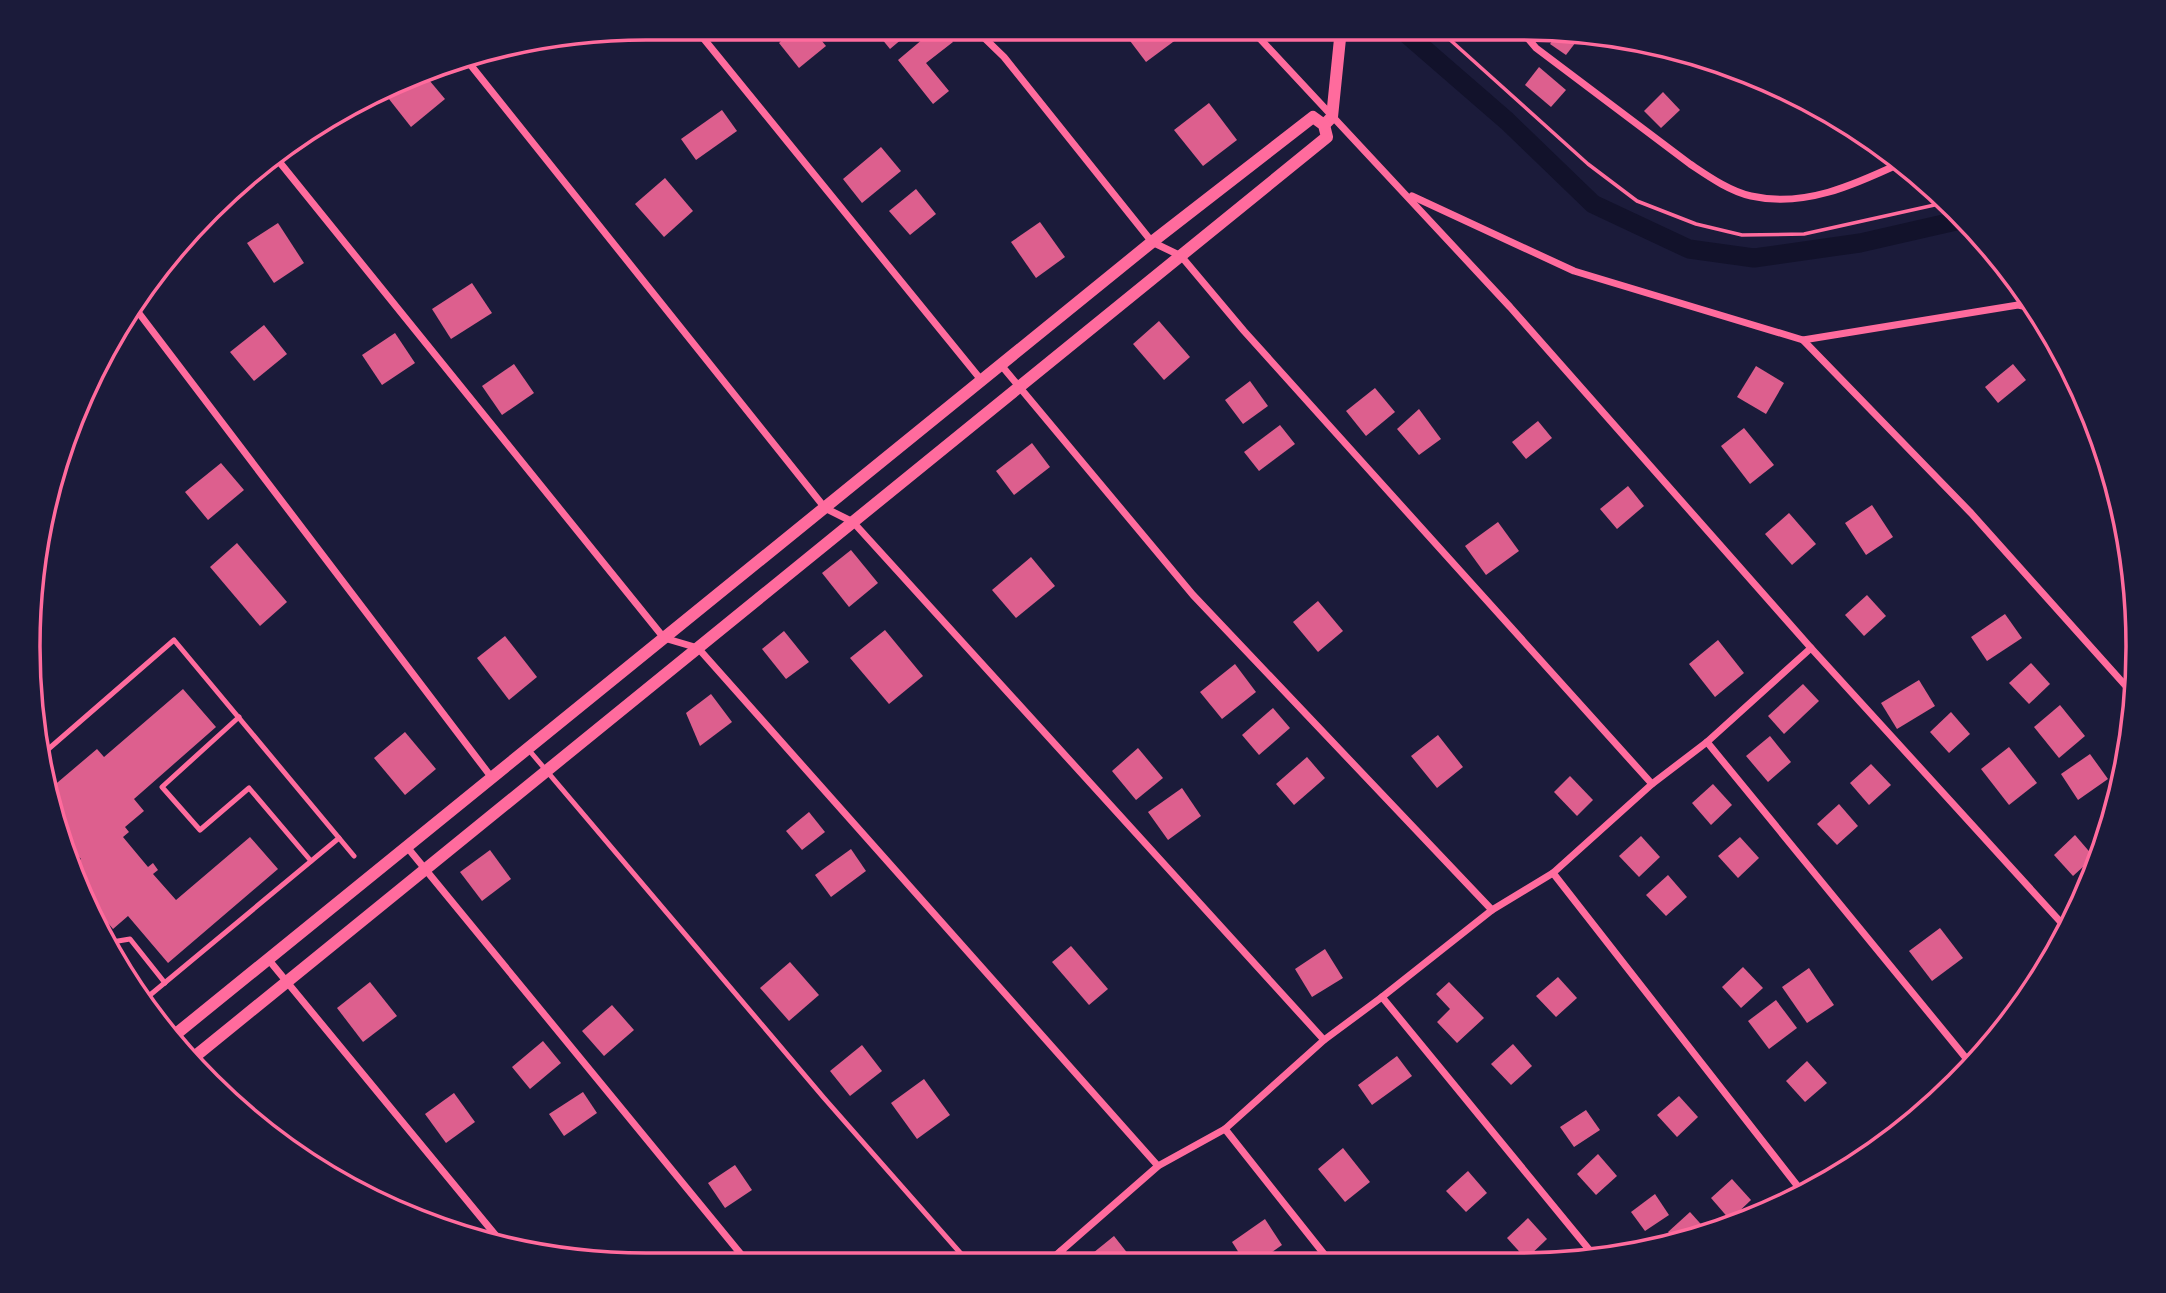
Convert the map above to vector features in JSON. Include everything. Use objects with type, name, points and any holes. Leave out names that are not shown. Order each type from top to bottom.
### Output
[{"type":"street","points":[[705,40],[982,381]]},
{"type":"street","points":[[986,40],[1004,57],[1152,243],[1181,256],[1244,331],[1653,784]]},
{"type":"street","points":[[1260,40],[1328,121],[1406,194],[1510,307],[1811,648],[2060,921]]},
{"type":"street","points":[[198,1054],[1328,137],[1339,40]]},
{"type":"street","points":[[1530,40],[1690,164],[1714,180],[1750,196],[1783,199],[1817,196],[1891,167]]},
{"type":"street","points":[[472,66],[825,508],[853,522],[1324,1040]]},
{"type":"street","points":[[179,1032],[1152,243],[1313,117],[1328,121]]},
{"type":"street","points":[[281,163],[664,638],[698,648],[1158,1166]]},
{"type":"street","points":[[1406,194],[1574,271],[1803,340],[2021,306]]},
{"type":"street","points":[[140,314],[492,778]]},
{"type":"street","points":[[1803,340],[1971,513],[2124,684]]},
{"type":"street","points":[[1001,365],[1193,595],[1492,910]]},
{"type":"street","points":[[1059,1253],[1158,1166],[1225,1129],[1324,1040],[1492,910],[1553,873],[1653,784],[1707,742],[1811,648]]},
{"type":"street","points":[[1707,742],[1965,1057]]},
{"type":"street","points":[[407,846],[740,1253]]},
{"type":"street","points":[[1553,873],[1797,1185]]},
{"type":"street","points":[[268,959],[494,1233]]},
{"type":"street","points":[[1382,997],[1588,1249]]},
{"type":"street","points":[[1225,1129],[1323,1253]]},
{"type":"lane","points":[[49,748],[174,640],[354,856]]},
{"type":"lane","points":[[239,717],[162,787],[200,830],[249,788],[311,861]]},
{"type":"lane","points":[[528,749],[824,1098],[960,1253]]},
{"type":"lane","points":[[151,995],[339,838]]},
{"type":"lane","points":[[117,941],[130,939],[166,983]]},
{"type":"path","points":[[1450,40],[1588,164],[1637,201],[1696,224],[1742,235],[1804,234],[1934,205]]},
{"type":"building","points":[[782,40],[821,40],[826,46],[799,68],[779,43]]},
{"type":"building","points":[[883,40],[901,40],[890,49]]},
{"type":"building","points":[[922,40],[951,40],[953,42],[926,63],[949,91],[933,104],[898,60]]},
{"type":"building","points":[[1129,40],[1176,40],[1146,62]]},
{"type":"building","points":[[1552,42],[1575,43],[1566,55],[1550,44]]},
{"type":"building","points":[[1539,67],[1566,90],[1551,107],[1525,85]]},
{"type":"building","points":[[429,80],[445,99],[411,127],[388,98]]},
{"type":"building","points":[[1663,92],[1680,110],[1661,128],[1644,111]]},
{"type":"building","points":[[1209,103],[1237,140],[1203,166],[1174,130]]},
{"type":"building","points":[[722,110],[737,131],[696,160],[681,139]]},
{"type":"building","points":[[881,147],[901,171],[862,203],[843,179]]},
{"type":"building","points":[[665,178],[693,211],[664,237],[635,204]]},
{"type":"building","points":[[916,189],[936,214],[910,235],[889,211]]},
{"type":"building","points":[[1040,222],[1065,257],[1036,278],[1011,242]]},
{"type":"building","points":[[278,223],[304,263],[274,283],[247,243]]},
{"type":"building","points":[[472,283],[492,313],[451,339],[432,309]]},
{"type":"building","points":[[1159,321],[1190,357],[1164,380],[1133,344]]},
{"type":"building","points":[[264,325],[287,354],[254,381],[230,352]]},
{"type":"building","points":[[395,333],[415,363],[382,385],[362,355]]},
{"type":"building","points":[[514,364],[534,393],[502,415],[482,386]]},
{"type":"building","points":[[2013,364],[2026,380],[1998,403],[1985,387]]},
{"type":"building","points":[[1756,366],[1784,383],[1766,414],[1737,397]]},
{"type":"building","points":[[1250,381],[1268,406],[1243,424],[1225,400]]},
{"type":"building","points":[[1375,388],[1395,412],[1366,436],[1346,411]]},
{"type":"building","points":[[1419,409],[1441,439],[1419,455],[1397,429]]},
{"type":"building","points":[[1538,421],[1552,438],[1526,459],[1512,442]]},
{"type":"building","points":[[1280,425],[1295,444],[1259,471],[1244,452]]},
{"type":"building","points":[[1744,428],[1774,465],[1750,484],[1721,446]]},
{"type":"building","points":[[1032,443],[1050,467],[1014,495],[996,471]]},
{"type":"building","points":[[221,463],[244,490],[208,520],[185,492]]},
{"type":"building","points":[[1628,486],[1644,506],[1617,529],[1600,509]]},
{"type":"building","points":[[1872,505],[1893,537],[1866,555],[1845,523]]},
{"type":"building","points":[[1789,513],[1816,544],[1792,565],[1765,534]]},
{"type":"building","points":[[1498,522],[1519,551],[1486,575],[1465,546]]},
{"type":"building","points":[[237,543],[287,602],[260,626],[210,567]]},
{"type":"building","points":[[851,550],[878,583],[849,607],[822,573]]},
{"type":"building","points":[[1031,557],[1055,586],[1016,618],[992,590]]},
{"type":"building","points":[[1867,595],[1886,616],[1864,636],[1845,615]]},
{"type":"building","points":[[1318,601],[1343,631],[1318,652],[1293,622]]},
{"type":"building","points":[[2005,614],[2022,638],[1987,661],[1971,637]]},
{"type":"building","points":[[885,630],[923,676],[889,704],[850,658]]},
{"type":"building","points":[[784,631],[809,662],[786,679],[762,649]]},
{"type":"building","points":[[505,636],[537,677],[509,700],[477,658]]},
{"type":"building","points":[[1718,640],[1744,673],[1715,697],[1689,664]]},
{"type":"building","points":[[2031,663],[2050,684],[2029,704],[2009,683]]},
{"type":"building","points":[[1235,664],[1256,692],[1222,719],[1200,692]]},
{"type":"building","points":[[1919,680],[1935,706],[1897,729],[1881,703]]},
{"type":"building","points":[[1803,684],[1819,701],[1784,734],[1768,716]]},
{"type":"building","points":[[183,689],[216,727],[134,799],[144,811],[125,827],[129,832],[123,837],[148,867],[153,863],[158,870],[153,874],[176,900],[250,837],[278,869],[168,963],[128,916],[113,929],[106,920],[72,841],[56,783],[97,749],[104,757]]},
{"type":"building","points":[[711,694],[732,722],[700,746],[686,713]]},
{"type":"building","points":[[2060,705],[2085,736],[2059,758],[2034,727]]},
{"type":"building","points":[[1273,708],[1290,728],[1259,755],[1242,735]]},
{"type":"building","points":[[1951,712],[1970,734],[1949,753],[1930,732]]},
{"type":"building","points":[[405,732],[436,769],[405,795],[374,758]]},
{"type":"building","points":[[1438,735],[1463,767],[1437,788],[1411,756]]},
{"type":"building","points":[[1770,736],[1791,762],[1768,782],[1746,756]]},
{"type":"building","points":[[2009,747],[2037,783],[2009,805],[1981,769]]},
{"type":"building","points":[[1138,748],[1163,778],[1136,800],[1112,771]]},
{"type":"building","points":[[2090,754],[2108,779],[2078,800],[2061,774]]},
{"type":"building","points":[[1307,757],[1325,778],[1294,805],[1276,784]]},
{"type":"building","points":[[1871,764],[1891,785],[1869,805],[1850,783]]},
{"type":"building","points":[[1570,776],[1593,800],[1577,816],[1554,792]]},
{"type":"building","points":[[1713,784],[1732,805],[1711,825],[1692,803]]},
{"type":"building","points":[[1182,788],[1201,816],[1168,840],[1148,812]]},
{"type":"building","points":[[1839,804],[1858,826],[1837,845],[1817,824]]},
{"type":"building","points":[[809,812],[825,832],[802,850],[786,831]]},
{"type":"building","points":[[2075,835],[2090,852],[2085,865],[2073,876],[2054,855]]},
{"type":"building","points":[[1641,836],[1660,857],[1639,877],[1619,856]]},
{"type":"building","points":[[1740,837],[1759,858],[1738,878],[1718,856]]},
{"type":"building","points":[[851,849],[866,871],[831,897],[815,875]]},
{"type":"building","points":[[490,850],[511,879],[482,901],[460,872]]},
{"type":"building","points":[[1668,875],[1687,897],[1666,916],[1646,895]]},
{"type":"building","points":[[1940,928],[1963,958],[1932,981],[1909,951]]},
{"type":"building","points":[[1071,946],[1108,989],[1089,1005],[1052,962]]},
{"type":"building","points":[[1325,949],[1343,978],[1312,997],[1295,969]]},
{"type":"building","points":[[790,962],[819,995],[789,1021],[760,988]]},
{"type":"building","points":[[1743,967],[1763,988],[1741,1008],[1722,987]]},
{"type":"building","points":[[1809,968],[1834,1005],[1807,1023],[1782,987]]},
{"type":"building","points":[[1558,977],[1577,998],[1556,1017],[1536,996]]},
{"type":"building","points":[[370,982],[397,1016],[363,1042],[337,1008]]},
{"type":"building","points":[[1449,982],[1484,1018],[1457,1043],[1437,1022],[1450,1009],[1436,994]]},
{"type":"building","points":[[1776,1000],[1797,1028],[1769,1049],[1748,1021]]},
{"type":"building","points":[[612,1005],[634,1030],[604,1056],[582,1031]]},
{"type":"building","points":[[543,1041],[561,1063],[530,1089],[512,1067]]},
{"type":"building","points":[[1513,1044],[1532,1066],[1511,1085],[1491,1064]]},
{"type":"building","points":[[862,1045],[882,1071],[850,1096],[830,1071]]},
{"type":"building","points":[[1397,1056],[1412,1076],[1372,1105],[1358,1085]]},
{"type":"building","points":[[1807,1061],[1827,1083],[1805,1102],[1786,1081]]},
{"type":"building","points":[[924,1079],[950,1115],[917,1139],[891,1103]]},
{"type":"building","points":[[583,1092],[597,1113],[564,1136],[549,1114]]},
{"type":"building","points":[[454,1093],[475,1122],[446,1143],[425,1114]]},
{"type":"building","points":[[1679,1096],[1698,1117],[1677,1137],[1657,1115]]},
{"type":"building","points":[[1586,1110],[1600,1130],[1574,1147],[1560,1127]]},
{"type":"building","points":[[1343,1148],[1370,1182],[1345,1202],[1318,1169]]},
{"type":"building","points":[[1598,1154],[1617,1176],[1596,1195],[1577,1174]]},
{"type":"building","points":[[735,1165],[752,1190],[725,1208],[708,1183]]},
{"type":"building","points":[[1468,1171],[1487,1193],[1466,1212],[1446,1191]]},
{"type":"building","points":[[1732,1179],[1751,1200],[1738,1212],[1727,1216],[1711,1198]]},
{"type":"building","points":[[1655,1194],[1669,1215],[1645,1231],[1631,1212]]},
{"type":"building","points":[[1690,1212],[1701,1225],[1669,1234],[1668,1232]]},
{"type":"building","points":[[1528,1218],[1547,1239],[1533,1252],[1521,1253],[1507,1238]]},
{"type":"building","points":[[1265,1219],[1282,1245],[1271,1253],[1239,1253],[1232,1242]]},
{"type":"building","points":[[1114,1236],[1127,1253],[1093,1253]]},
{"type":"waterway","points":[[1414,40],[1507,121],[1593,204],[1689,249],[1754,258],[1860,243],[1952,222]]}]
